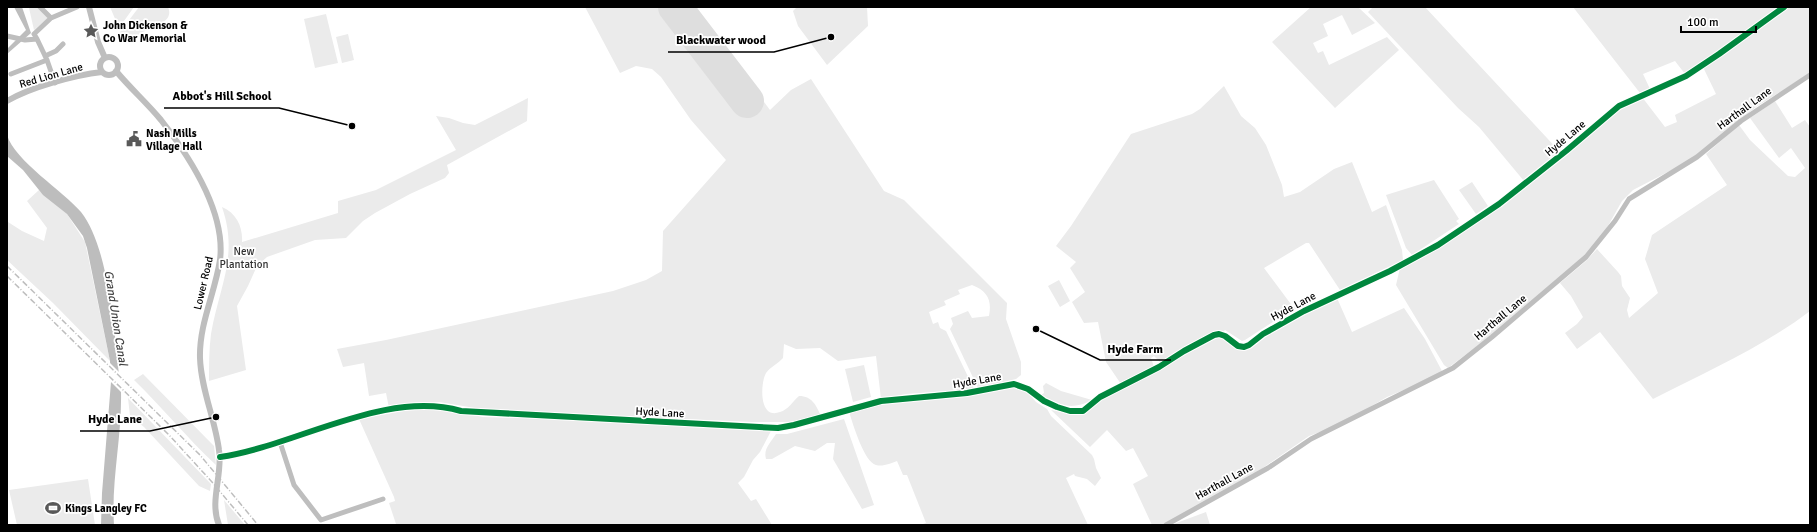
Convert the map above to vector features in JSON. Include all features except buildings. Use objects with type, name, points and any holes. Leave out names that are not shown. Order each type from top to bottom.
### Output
[{"type":"street","points":[[40,7],[51,18]]},
{"type":"street","points":[[55,83],[46,58],[34,34],[51,18],[78,7]]},
{"type":"street","points":[[89,7],[98,42],[105,58]]},
{"type":"street","name":"Hyde Lane","points":[[220,457],[280,442],[359,416],[421,405],[446,407],[461,411],[778,428],[882,401],[967,393],[1014,384],[1028,390],[1044,401],[1057,407],[1070,411],[1083,411],[1100,397],[1159,367],[1184,351],[1214,335],[1219,334],[1225,336],[1238,346],[1244,347],[1249,345],[1263,334],[1304,311],[1390,271],[1438,245],[1500,204],[1566,152],[1619,106],[1686,76],[1784,7]]},
{"type":"street","points":[[7,36],[15,39],[37,40]]},
{"type":"street","points":[[11,74],[46,58],[63,44]]},
{"type":"street","points":[[105,58],[115,60],[117,65],[116,71],[110,74],[102,72],[100,64],[105,58]]},
{"type":"street","name":"Lower Road","points":[[116,71],[161,120],[194,167],[214,216],[221,244],[220,261],[201,339],[200,359],[220,457],[215,498],[219,525]]},
{"type":"street","name":"Red Lion Lane","points":[[7,101],[18,95],[55,83],[102,72]]},
{"type":"street","name":"Harthall Lane","points":[[1166,525],[1268,468],[1311,439],[1453,368],[1581,262],[1604,236],[1629,199],[1697,158],[1741,121],[1810,75]]},
{"type":"street","points":[[280,442],[294,485],[322,520],[383,499]]},
{"type":"green space","points":[[38,7],[47,17],[47,19],[34,30],[29,8]]},
{"type":"green space","points":[[110,7],[134,7],[119,28]]},
{"type":"green space","points":[[139,7],[168,7],[168,17],[161,24],[141,33],[125,43],[117,36]]},
{"type":"green space","points":[[585,7],[694,7],[770,110],[791,90],[811,79],[884,191],[904,200],[1007,303],[1006,319],[1021,362],[1021,375],[1016,379],[978,388],[950,329],[953,324],[951,318],[968,311],[972,318],[989,316],[990,306],[988,297],[982,290],[972,285],[958,290],[960,294],[944,301],[946,305],[929,312],[933,324],[938,322],[940,328],[946,331],[974,389],[906,394],[881,399],[876,356],[838,361],[820,348],[796,349],[784,344],[783,358],[766,373],[764,378],[762,392],[765,406],[768,411],[773,413],[780,412],[788,407],[799,396],[803,396],[813,402],[821,416],[789,422],[752,422],[530,412],[475,408],[439,402],[389,408],[386,393],[369,396],[364,363],[343,367],[337,349],[386,340],[613,291],[646,280],[662,271],[663,231],[726,160],[691,120],[661,77],[652,69],[636,66],[620,73]]},
{"type":"green space","points":[[797,7],[867,7],[868,26],[827,65],[798,26],[793,11]]},
{"type":"green space","points":[[1311,7],[1358,7],[1375,23],[1352,35],[1342,15],[1323,24],[1328,36],[1313,43],[1318,53],[1323,51],[1329,65],[1387,37],[1399,50],[1335,108],[1272,42]]},
{"type":"green space","points":[[1373,7],[1425,7],[1560,152],[1524,181],[1479,127],[1458,108],[1368,12]]},
{"type":"green space","points":[[1573,7],[1781,7],[1685,74],[1675,61],[1643,74],[1650,89],[1640,93]]},
{"type":"green space","points":[[1787,7],[1810,7],[1810,73],[1756,107],[1689,161],[1633,190],[1622,201],[1604,233],[1580,261],[1498,330],[1448,368],[1444,365],[1396,285],[1400,268],[1448,241],[1517,194],[1561,160],[1610,118],[1642,97],[1665,127],[1677,122],[1675,115],[1716,94],[1703,67],[1724,55]]},
{"type":"green space","points":[[326,14],[338,63],[315,68],[304,19]]},
{"type":"green space","points":[[348,34],[354,60],[342,63],[336,37]]},
{"type":"green space","points":[[1224,86],[1241,116],[1255,128],[1266,145],[1282,185],[1284,197],[1300,192],[1334,169],[1352,162],[1372,212],[1386,205],[1402,250],[1403,260],[1340,290],[1309,243],[1306,243],[1264,268],[1293,307],[1305,301],[1306,303],[1245,340],[1242,341],[1225,330],[1221,334],[1206,336],[1160,362],[1154,356],[1151,358],[1154,367],[1121,384],[1106,362],[1098,322],[1084,323],[1072,302],[1085,292],[1070,268],[1076,262],[1056,246],[1071,226],[1131,134],[1192,114],[1200,109]]},
{"type":"green space","name":"New Plantation","points":[[528,98],[527,121],[447,165],[449,173],[445,178],[410,194],[375,213],[363,221],[346,238],[315,240],[267,257],[257,266],[237,306],[246,370],[209,381],[209,352],[211,334],[226,271],[228,256],[229,241],[227,225],[222,207],[232,213],[238,222],[242,242],[338,213],[338,201],[376,190],[456,150],[436,116],[475,125]]},
{"type":"green space","points":[[1775,101],[1792,128],[1805,120],[1810,127],[1810,311],[1754,348],[1653,399],[1600,332],[1577,349],[1565,333],[1577,324],[1583,317],[1571,296],[1560,283],[1586,261],[1597,249],[1621,276],[1622,286],[1630,298],[1627,310],[1629,318],[1658,293],[1645,259],[1652,235],[1727,185],[1706,154],[1739,125],[1750,140],[1788,176],[1795,177],[1805,168],[1791,148],[1779,158],[1750,118]]},
{"type":"green space","points":[[1434,180],[1459,219],[1456,221],[1459,224],[1412,255],[1406,248],[1386,195]]},
{"type":"green space","points":[[1472,182],[1488,206],[1476,214],[1459,190]]},
{"type":"green space","points":[[39,190],[67,214],[85,242],[110,361],[53,303],[7,260],[8,222],[22,231],[44,241],[47,228],[27,201]]},
{"type":"green space","points":[[1059,280],[1070,301],[1060,307],[1048,286]]},
{"type":"green space","points":[[1337,298],[1352,332],[1404,308],[1425,339],[1442,371],[1425,381],[1387,397],[1339,425],[1309,436],[1254,474],[1164,525],[1152,525],[1133,484],[1148,476],[1133,448],[1126,451],[1107,430],[1090,447],[1051,410],[1072,414],[1084,412],[1103,398],[1219,337],[1227,340],[1237,349],[1242,350],[1252,346],[1301,314]]},
{"type":"green space","points":[[864,365],[871,397],[853,402],[845,369]]},
{"type":"green space","points":[[143,374],[214,446],[216,465],[134,380]]},
{"type":"green space","points":[[1046,383],[1061,391],[1092,400],[1072,406],[1054,402],[1041,395],[1044,393],[1043,386]]},
{"type":"green space","points":[[1011,385],[1026,390],[1036,402],[1047,409],[1051,416],[1092,455],[1101,478],[1095,486],[1087,479],[1075,476],[1074,474],[1066,478],[1088,525],[920,525],[926,523],[907,475],[903,475],[897,461],[881,466],[876,465],[867,457],[856,433],[849,412],[882,404]]},
{"type":"green space","points":[[128,398],[211,484],[210,491],[199,486],[144,427],[130,416]]},
{"type":"green space","points":[[420,408],[437,408],[483,417],[564,419],[770,430],[771,431],[760,452],[753,460],[744,477],[738,483],[751,501],[756,499],[772,525],[393,525],[396,524],[389,503],[395,501],[394,497],[359,419]]},
{"type":"green space","points":[[844,419],[874,505],[862,509],[833,459],[835,443],[827,443],[815,451],[795,446],[772,459],[766,459],[765,455],[776,434],[787,434]]},
{"type":"green space","name":"Kings Langley FC","points":[[88,479],[95,525],[17,525],[9,490]]},
{"type":"green space","points":[[224,500],[245,525],[228,525]]},
{"type":"green space","points":[[1206,512],[1210,525],[1171,525]]},
{"type":"shaded area","points":[[14,7],[22,7],[31,33],[7,54],[7,49],[26,30]]},
{"type":"shaded area","points":[[7,135],[19,155],[81,212],[91,229],[99,249],[114,324],[121,392],[120,426],[113,508],[114,525],[101,525],[102,493],[111,382],[110,361],[87,248],[83,236],[67,214],[43,195],[23,170],[7,156]]},
{"type":"pier","points":[[108,361],[121,374],[123,394],[109,380]]},
{"type":"runway","points":[[675,7],[747,101]]},
{"type":"railway","points":[[7,266],[200,455],[258,525]]},
{"type":"railway","points":[[7,276],[170,436],[212,482],[248,525]]},
{"type":"cycle path","points":[[220,457],[249,451],[371,413],[402,407],[432,406],[461,411],[778,428],[881,401],[967,393],[1014,384],[1028,389],[1044,401],[1057,407],[1070,411],[1083,411],[1100,397],[1159,367],[1184,351],[1214,335],[1219,334],[1225,336],[1238,346],[1244,347],[1249,345],[1263,334],[1304,311],[1390,271],[1438,245],[1499,204],[1566,151],[1619,106],[1686,76],[1784,7]]},
{"type":"place","name":"John Dickenson & Co War Memorial","points":[[91,31]]},
{"type":"place","name":"Blackwater wood","points":[[831,37]]},
{"type":"place","name":"Abbot's Hill School","points":[[352,126]]},
{"type":"place","name":"Nash Mills Village Hall","points":[[134,139]]},
{"type":"place","name":"Hyde Farm","points":[[1036,329]]},
{"type":"place","name":"Hyde Lane","points":[[216,417]]},
{"type":"place","name":"Kings Langley FC","points":[[53,508]]},
{"type":"water label","name":"Grand Union Canal","points":[[116,318]]}]
